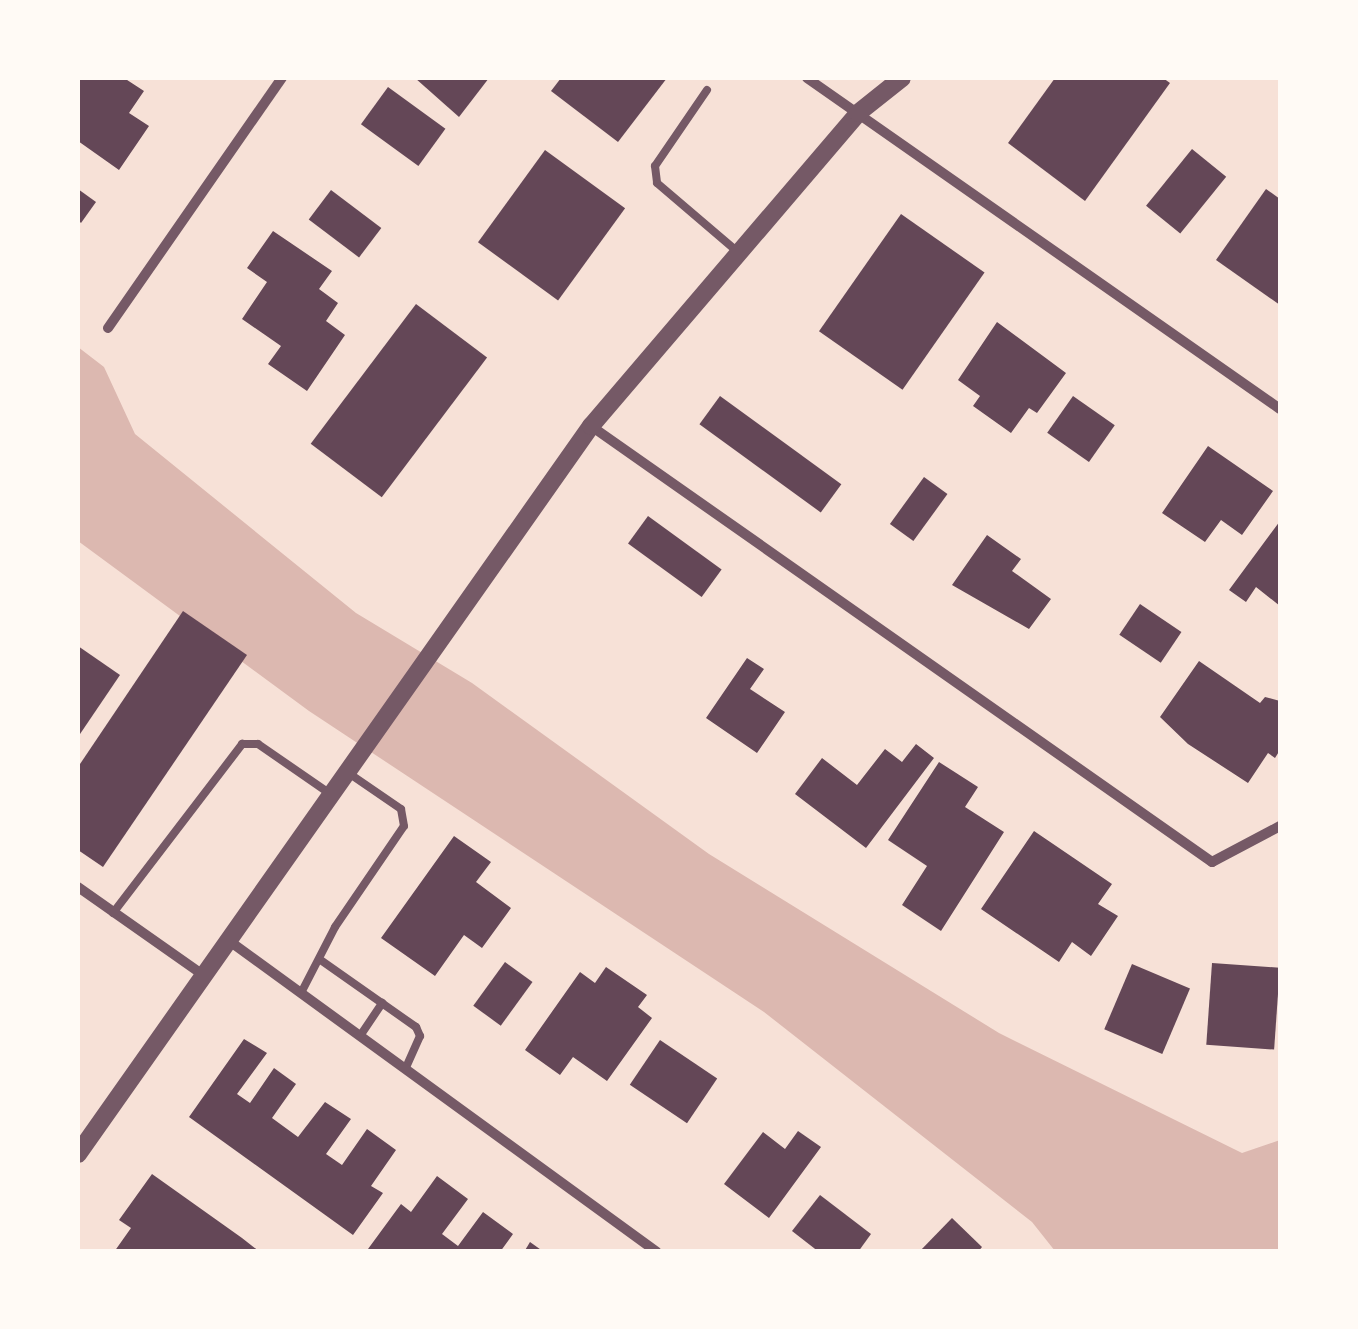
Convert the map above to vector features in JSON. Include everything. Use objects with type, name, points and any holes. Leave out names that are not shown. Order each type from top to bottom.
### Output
[{"type":"street","points":[[108,328],[282,78]]},
{"type":"street","points":[[807,78],[1280,409]]},
{"type":"street","points":[[78,1154],[591,426],[858,113],[902,78]]},
{"type":"street","points":[[591,426],[1212,862],[1280,826]]},
{"type":"street","points":[[78,887],[203,975]]},
{"type":"street","points":[[228,940],[657,1252]]},
{"type":"lane","points":[[707,90],[655,166],[657,183],[739,252]]},
{"type":"lane","points":[[113,912],[242,744],[258,744],[331,794]]},
{"type":"lane","points":[[301,994],[322,961],[335,927],[404,826],[400,809],[347,772]]},
{"type":"lane","points":[[322,961],[382,1003],[420,1036],[405,1068]]},
{"type":"lane","points":[[360,1036],[382,1003]]},
{"type":"shaded area","points":[[78,347],[104,367],[135,434],[356,613],[472,683],[709,854],[999,1033],[1242,1153],[1280,1140],[1280,1251],[1055,1251],[1032,1222],[764,1012],[309,711],[78,541]]},
{"type":"building","points":[[78,78],[124,78],[144,91],[129,113],[149,126],[119,170],[78,141]]},
{"type":"building","points":[[415,78],[489,78],[459,117]]},
{"type":"building","points":[[561,78],[667,78],[618,142],[551,91]]},
{"type":"building","points":[[1055,78],[1163,78],[1170,83],[1085,201],[1008,143]]},
{"type":"building","points":[[388,87],[445,129],[418,166],[361,124]]},
{"type":"building","points":[[1192,149],[1226,177],[1180,233],[1146,206]]},
{"type":"building","points":[[545,150],[625,208],[558,300],[478,242]]},
{"type":"building","points":[[78,189],[96,202],[81,223],[78,220]]},
{"type":"building","points":[[1266,189],[1280,199],[1280,305],[1216,260]]},
{"type":"building","points":[[331,190],[381,228],[359,257],[309,220]]},
{"type":"building","points":[[901,214],[985,273],[903,390],[819,331]]},
{"type":"building","points":[[273,231],[332,271],[319,289],[338,303],[326,321],[345,335],[307,391],[268,364],[281,346],[242,319],[267,282],[247,268]]},
{"type":"building","points":[[416,304],[487,358],[382,497],[311,444]]},
{"type":"building","points":[[997,322],[1066,373],[1037,413],[1029,408],[1011,433],[973,406],[980,396],[958,380]]},
{"type":"building","points":[[720,396],[841,484],[821,512],[699,424]]},
{"type":"building","points":[[1073,396],[1115,425],[1089,462],[1047,433]]},
{"type":"building","points":[[1208,446],[1273,491],[1242,535],[1221,520],[1205,542],[1162,513]]},
{"type":"building","points":[[924,477],[947,494],[913,541],[890,524]]},
{"type":"building","points":[[648,516],[722,569],[702,597],[628,544]]},
{"type":"building","points":[[1280,521],[1280,606],[1256,587],[1246,602],[1229,590]]},
{"type":"building","points":[[987,535],[1021,559],[1012,571],[1051,599],[1029,629],[952,585]]},
{"type":"building","points":[[1140,604],[1181,632],[1161,663],[1119,635]]},
{"type":"building","points":[[183,611],[247,655],[103,867],[78,850],[78,767]]},
{"type":"building","points":[[78,646],[120,675],[78,737]]},
{"type":"building","points":[[747,658],[764,669],[750,689],[785,712],[757,753],[706,718]]},
{"type":"building","points":[[1199,661],[1260,703],[1265,697],[1280,701],[1280,750],[1275,758],[1268,753],[1248,783],[1188,744],[1160,717]]},
{"type":"building","points":[[916,744],[934,758],[866,848],[795,794],[822,758],[857,785],[885,749],[902,762]]},
{"type":"building","points":[[939,762],[978,787],[965,807],[1004,832],[941,931],[902,905],[927,866],[888,840]]},
{"type":"building","points":[[1034,831],[1112,884],[1098,904],[1118,916],[1091,956],[1072,942],[1059,962],[981,909]]},
{"type":"building","points":[[454,836],[491,862],[476,882],[511,908],[482,948],[464,935],[435,976],[381,938]]},
{"type":"building","points":[[505,962],[533,982],[501,1026],[473,1006]]},
{"type":"building","points":[[1212,963],[1280,968],[1274,1050],[1206,1045]]},
{"type":"building","points":[[1132,964],[1190,989],[1162,1054],[1104,1029]]},
{"type":"building","points":[[606,967],[647,995],[638,1007],[652,1018],[607,1081],[573,1057],[560,1075],[525,1050],[580,972],[595,983]]},
{"type":"building","points":[[244,1039],[267,1053],[237,1094],[250,1103],[274,1068],[296,1084],[272,1118],[298,1137],[325,1102],[351,1119],[326,1154],[342,1165],[367,1129],[396,1150],[371,1186],[383,1193],[353,1235],[189,1117]]},
{"type":"building","points":[[660,1040],[717,1079],[687,1123],[630,1085]]},
{"type":"building","points":[[798,1131],[821,1147],[769,1218],[724,1184],[763,1132],[785,1149]]},
{"type":"building","points":[[152,1174],[260,1252],[114,1252],[131,1228],[119,1220]]},
{"type":"building","points":[[437,1176],[468,1199],[442,1234],[458,1246],[483,1212],[513,1234],[500,1252],[368,1249],[401,1204],[411,1212]]},
{"type":"building","points":[[820,1195],[871,1234],[858,1252],[819,1252],[792,1231]]},
{"type":"building","points":[[952,1218],[982,1247],[978,1252],[919,1252]]},
{"type":"building","points":[[530,1242],[544,1252],[524,1252]]}]
